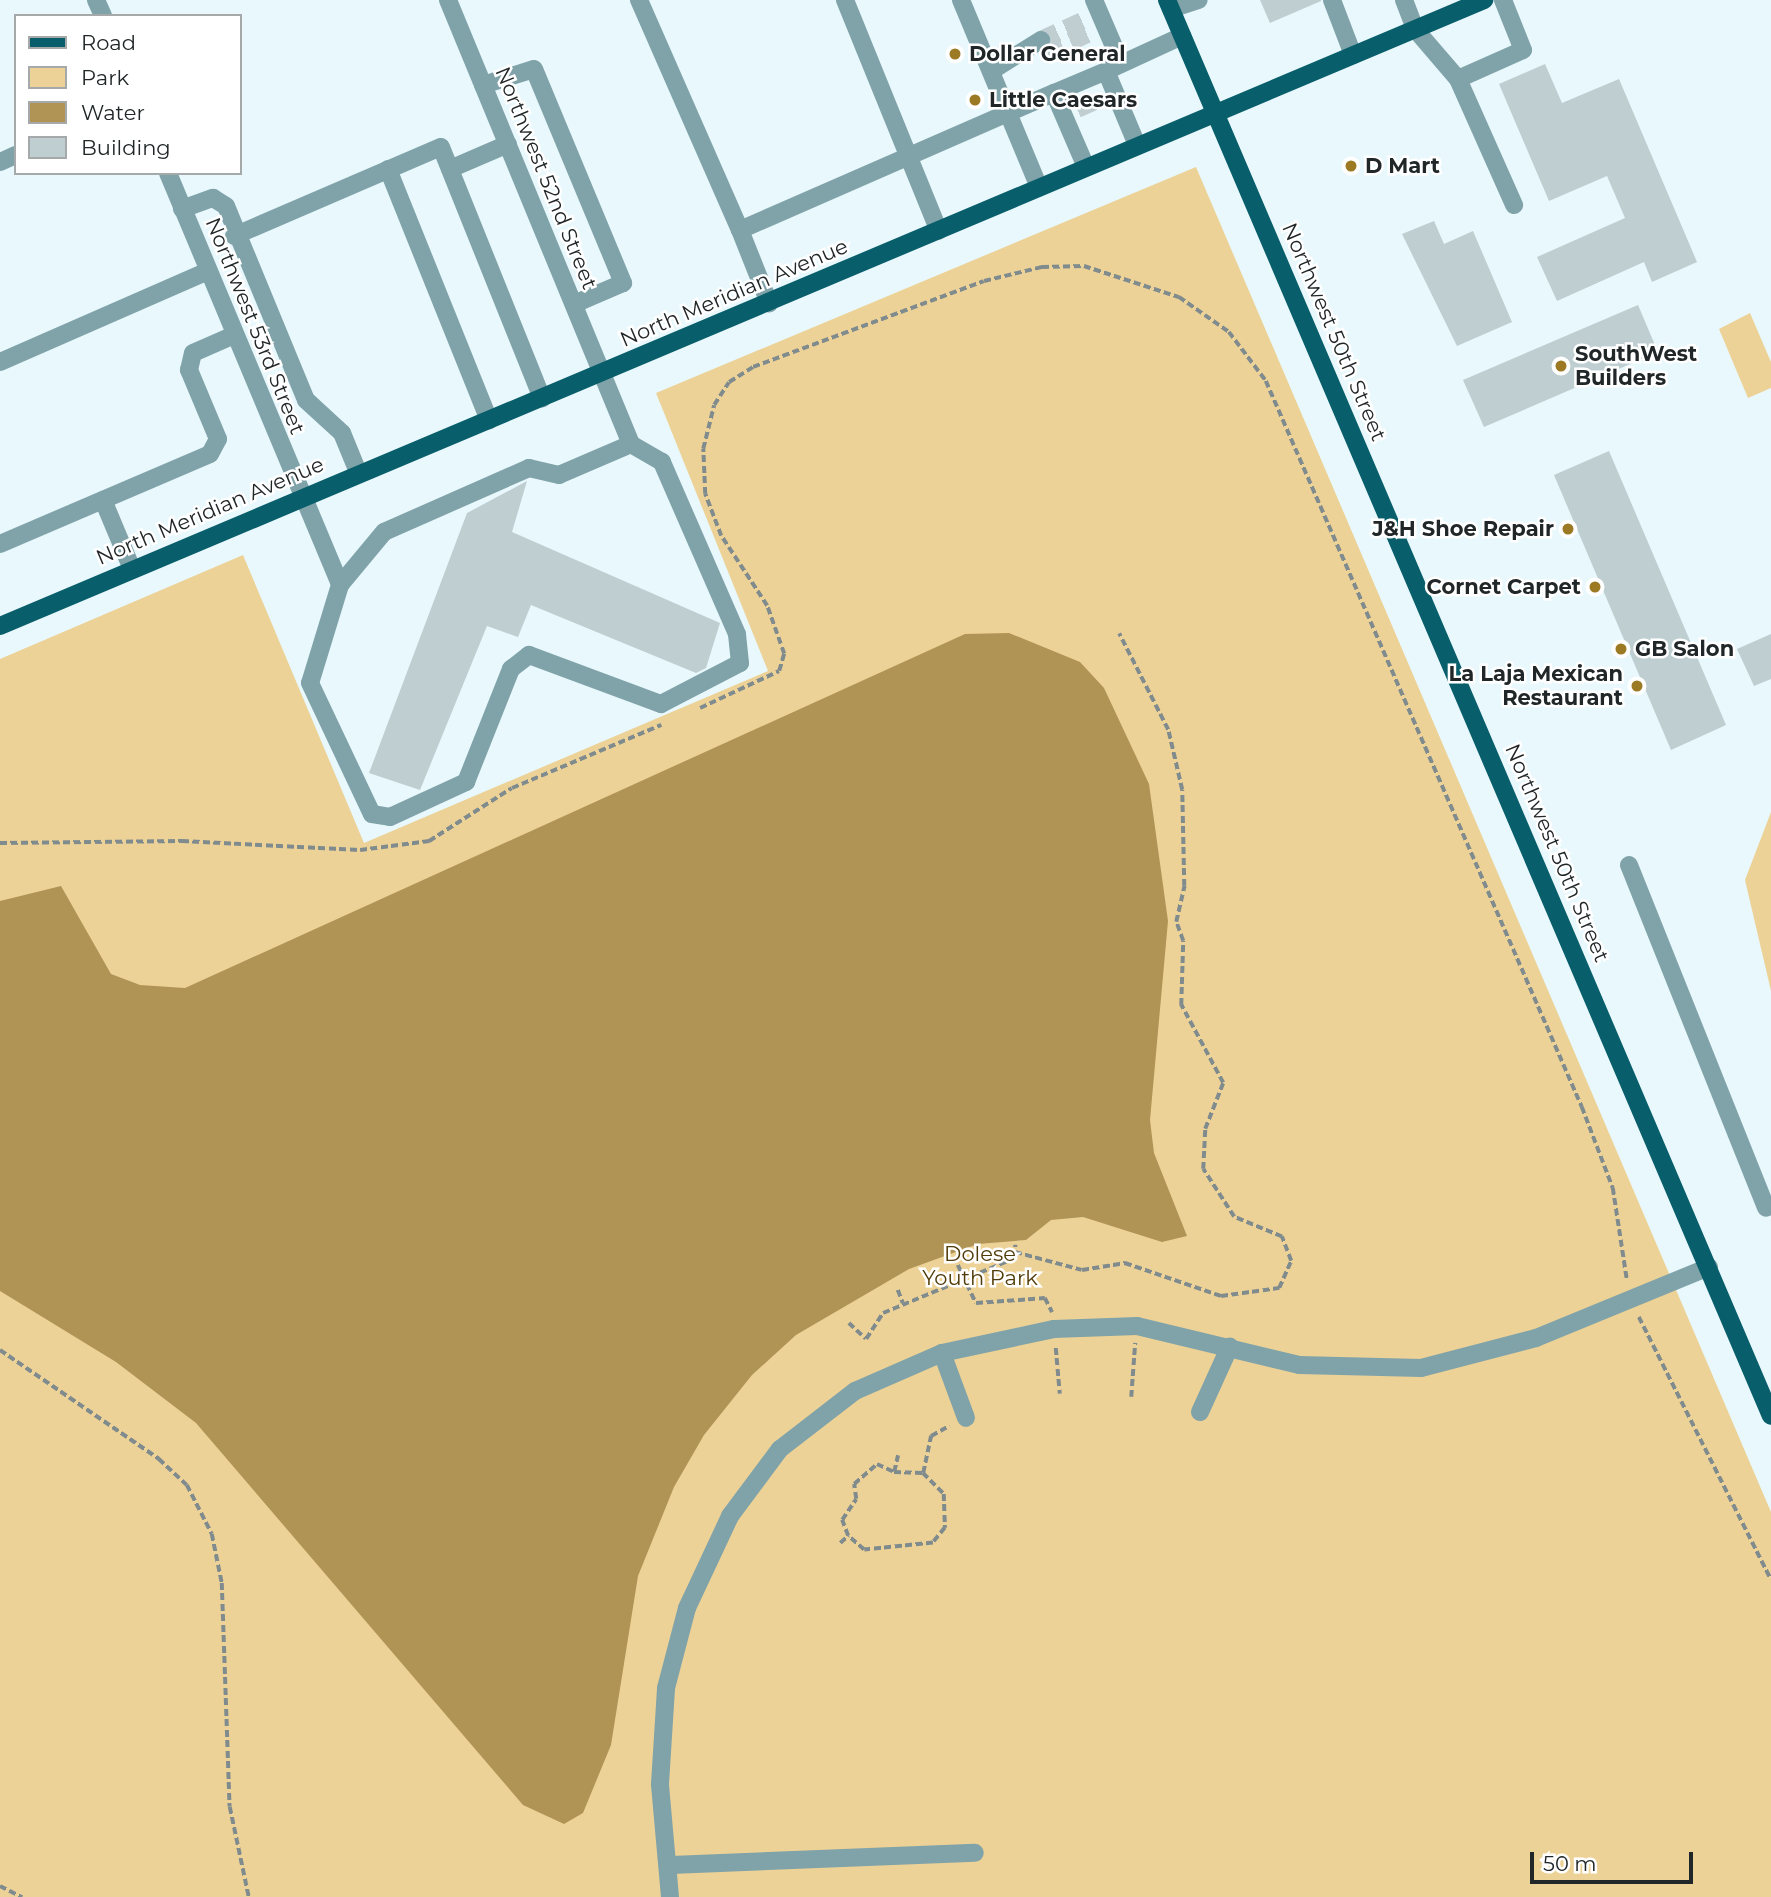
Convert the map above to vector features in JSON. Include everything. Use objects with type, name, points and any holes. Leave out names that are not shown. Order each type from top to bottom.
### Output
[{"type":"main road","name":"North Meridian Avenue","points":[[0,626],[300,496],[602,373],[1484,0]]},
{"type":"main road","name":"Northwest 50th Street","points":[[1169,5],[1771,1416]]},
{"type":"street","name":"Northwest 52nd Street","points":[[448,0],[631,444]]},
{"type":"street","points":[[639,0],[740,230],[769,303]]},
{"type":"street","points":[[845,0],[939,230]]},
{"type":"street","points":[[961,0],[1039,187]]},
{"type":"street","points":[[1094,0],[1096,22],[1114,67],[1107,96],[1137,145]]},
{"type":"street","points":[[1169,5],[1199,0]]},
{"type":"street","points":[[1332,0],[1353,55]]},
{"type":"street","points":[[1404,0],[1415,29],[1458,79],[1514,205]]},
{"type":"street","points":[[1458,79],[1523,50],[1503,0]]},
{"type":"street","points":[[740,230],[909,159],[1182,36]]},
{"type":"street","points":[[991,71],[1039,48]]},
{"type":"street","points":[[483,85],[534,69],[618,270],[623,283],[574,304]]},
{"type":"street","points":[[1054,93],[1070,112],[1086,167]]},
{"type":"street","points":[[450,169],[508,144]]},
{"type":"street","points":[[234,236],[441,148],[542,398]]},
{"type":"street","points":[[388,169],[489,420]]},
{"type":"street","name":"Northwest 53rd Street","points":[[169,175],[300,496],[340,585]]},
{"type":"street","points":[[183,209],[213,198],[226,206],[234,236],[306,400],[342,433],[358,472]]},
{"type":"street","points":[[0,362],[208,271]]},
{"type":"street","points":[[0,544],[210,454],[218,439],[189,370],[193,353],[234,335]]},
{"type":"street","points":[[631,444],[662,462],[742,651],[735,670],[679,697],[653,704],[529,655],[511,669],[466,782],[380,817],[360,800],[310,683],[340,585],[384,532],[529,468],[559,475],[631,444]]},
{"type":"street","points":[[103,500],[132,569]]},
{"type":"street","points":[[1629,865],[1766,1208]]},
{"type":"street","points":[[670,1897],[671,1865],[660,1784],[666,1688],[687,1608],[730,1516],[791,1441],[855,1391],[942,1353],[1054,1329],[1137,1326],[1230,1346],[1299,1365],[1363,1371],[1422,1368],[1536,1338],[1709,1267]]},
{"type":"street","points":[[1200,1412],[1230,1346]]},
{"type":"street","points":[[942,1353],[966,1418]]},
{"type":"street","points":[[671,1865],[975,1853]]},
{"type":"path","points":[[691,712],[779,671],[784,654],[767,606],[721,536],[705,494],[703,449],[714,405],[729,382],[753,367],[958,290],[1042,267],[1084,266],[1179,297],[1229,332],[1266,382],[1582,1107],[1613,1188],[1627,1282]]},
{"type":"path","points":[[1015,1252],[1082,1270],[1125,1263],[1221,1296],[1266,1294],[1279,1287],[1291,1261],[1282,1237],[1234,1217],[1203,1170],[1205,1129],[1223,1083],[1181,1005],[1183,941],[1176,922],[1184,886],[1182,790],[1168,730],[1119,634]]},
{"type":"path","points":[[0,843],[182,841],[360,850],[429,841],[512,788],[666,723]]},
{"type":"path","points":[[849,1323],[866,1339],[883,1313],[1016,1258],[1014,1245]]},
{"type":"path","points":[[958,1265],[964,1278]]},
{"type":"path","points":[[898,1290],[903,1303]]},
{"type":"path","points":[[1641,1322],[1771,1579]]},
{"type":"path","points":[[1131,1397],[1137,1326]]},
{"type":"path","points":[[0,1350],[159,1459],[187,1485],[212,1534],[222,1583],[230,1807],[249,1897]]},
{"type":"path","points":[[923,1473],[930,1436],[966,1418]]},
{"type":"path","points":[[894,1472],[898,1455]]},
{"type":"path","points":[[877,1464],[894,1472],[923,1473],[944,1494],[948,1511],[933,1543],[864,1550],[848,1536],[842,1520],[863,1471],[877,1464]]},
{"type":"path","points":[[840,1544],[848,1536]]},
{"type":"path","points":[[0,1886],[22,1897]]},
{"type":"green space","name":"Dolese Youth Park","points":[[1196,167],[1771,1512],[1771,1897],[0,1897],[0,659],[243,555],[364,843],[768,671],[656,393]]},
{"type":"green space","points":[[1750,313],[1771,362],[1771,388],[1748,398],[1719,329]]},
{"type":"green space","points":[[1771,812],[1771,991],[1745,880]]},
{"type":"water","points":[[1009,633],[1080,662],[1104,688],[1149,784],[1168,921],[1150,1120],[1154,1153],[1187,1236],[1162,1242],[1083,1217],[1051,1220],[1026,1240],[978,1244],[909,1269],[796,1335],[752,1375],[704,1435],[674,1487],[638,1576],[611,1745],[583,1813],[564,1824],[523,1805],[196,1423],[116,1362],[0,1291],[0,901],[61,886],[111,974],[140,985],[185,988],[965,634]]},
{"type":"building","points":[[1260,0],[1321,0],[1321,1],[1270,23]]},
{"type":"building","points":[[1545,64],[1562,103],[1619,79],[1697,262],[1652,282],[1644,262],[1557,301],[1537,257],[1625,218],[1607,176],[1549,201],[1499,84]]},
{"type":"building","points":[[1434,221],[1444,244],[1473,231],[1512,322],[1457,346],[1402,234]]},
{"type":"building","name":"SouthWest Builders","points":[[1638,305],[1658,352],[1484,427],[1463,380]]},
{"type":"building","points":[[1609,451],[1726,725],[1671,750],[1554,475]]},
{"type":"building","points":[[527,481],[512,532],[720,623],[706,668],[696,673],[531,605],[518,637],[487,626],[420,790],[369,773],[467,513]]},
{"type":"building","points":[[1771,634],[1771,679],[1754,686],[1737,649]]},
{"type":"tunnel","points":[[1041,40],[1089,18]]},
{"type":"tunnel","points":[[1046,53],[1094,31]]},
{"type":"tunnel","points":[[1077,109],[1099,99]]},
{"type":"place","name":"Dollar General","points":[[955,54]]},
{"type":"place","name":"Little Caesars","points":[[975,100]]},
{"type":"place","name":"D Mart","points":[[1351,166]]},
{"type":"place","name":"SouthWest Builders","points":[[1561,366]]},
{"type":"place","name":"J&H Shoe Repair","points":[[1568,529]]},
{"type":"place","name":"Cornet Carpet","points":[[1595,587]]},
{"type":"place","name":"GB Salon","points":[[1621,649]]},
{"type":"place","name":"La Laja Mexican Restaurant","points":[[1637,686]]}]
